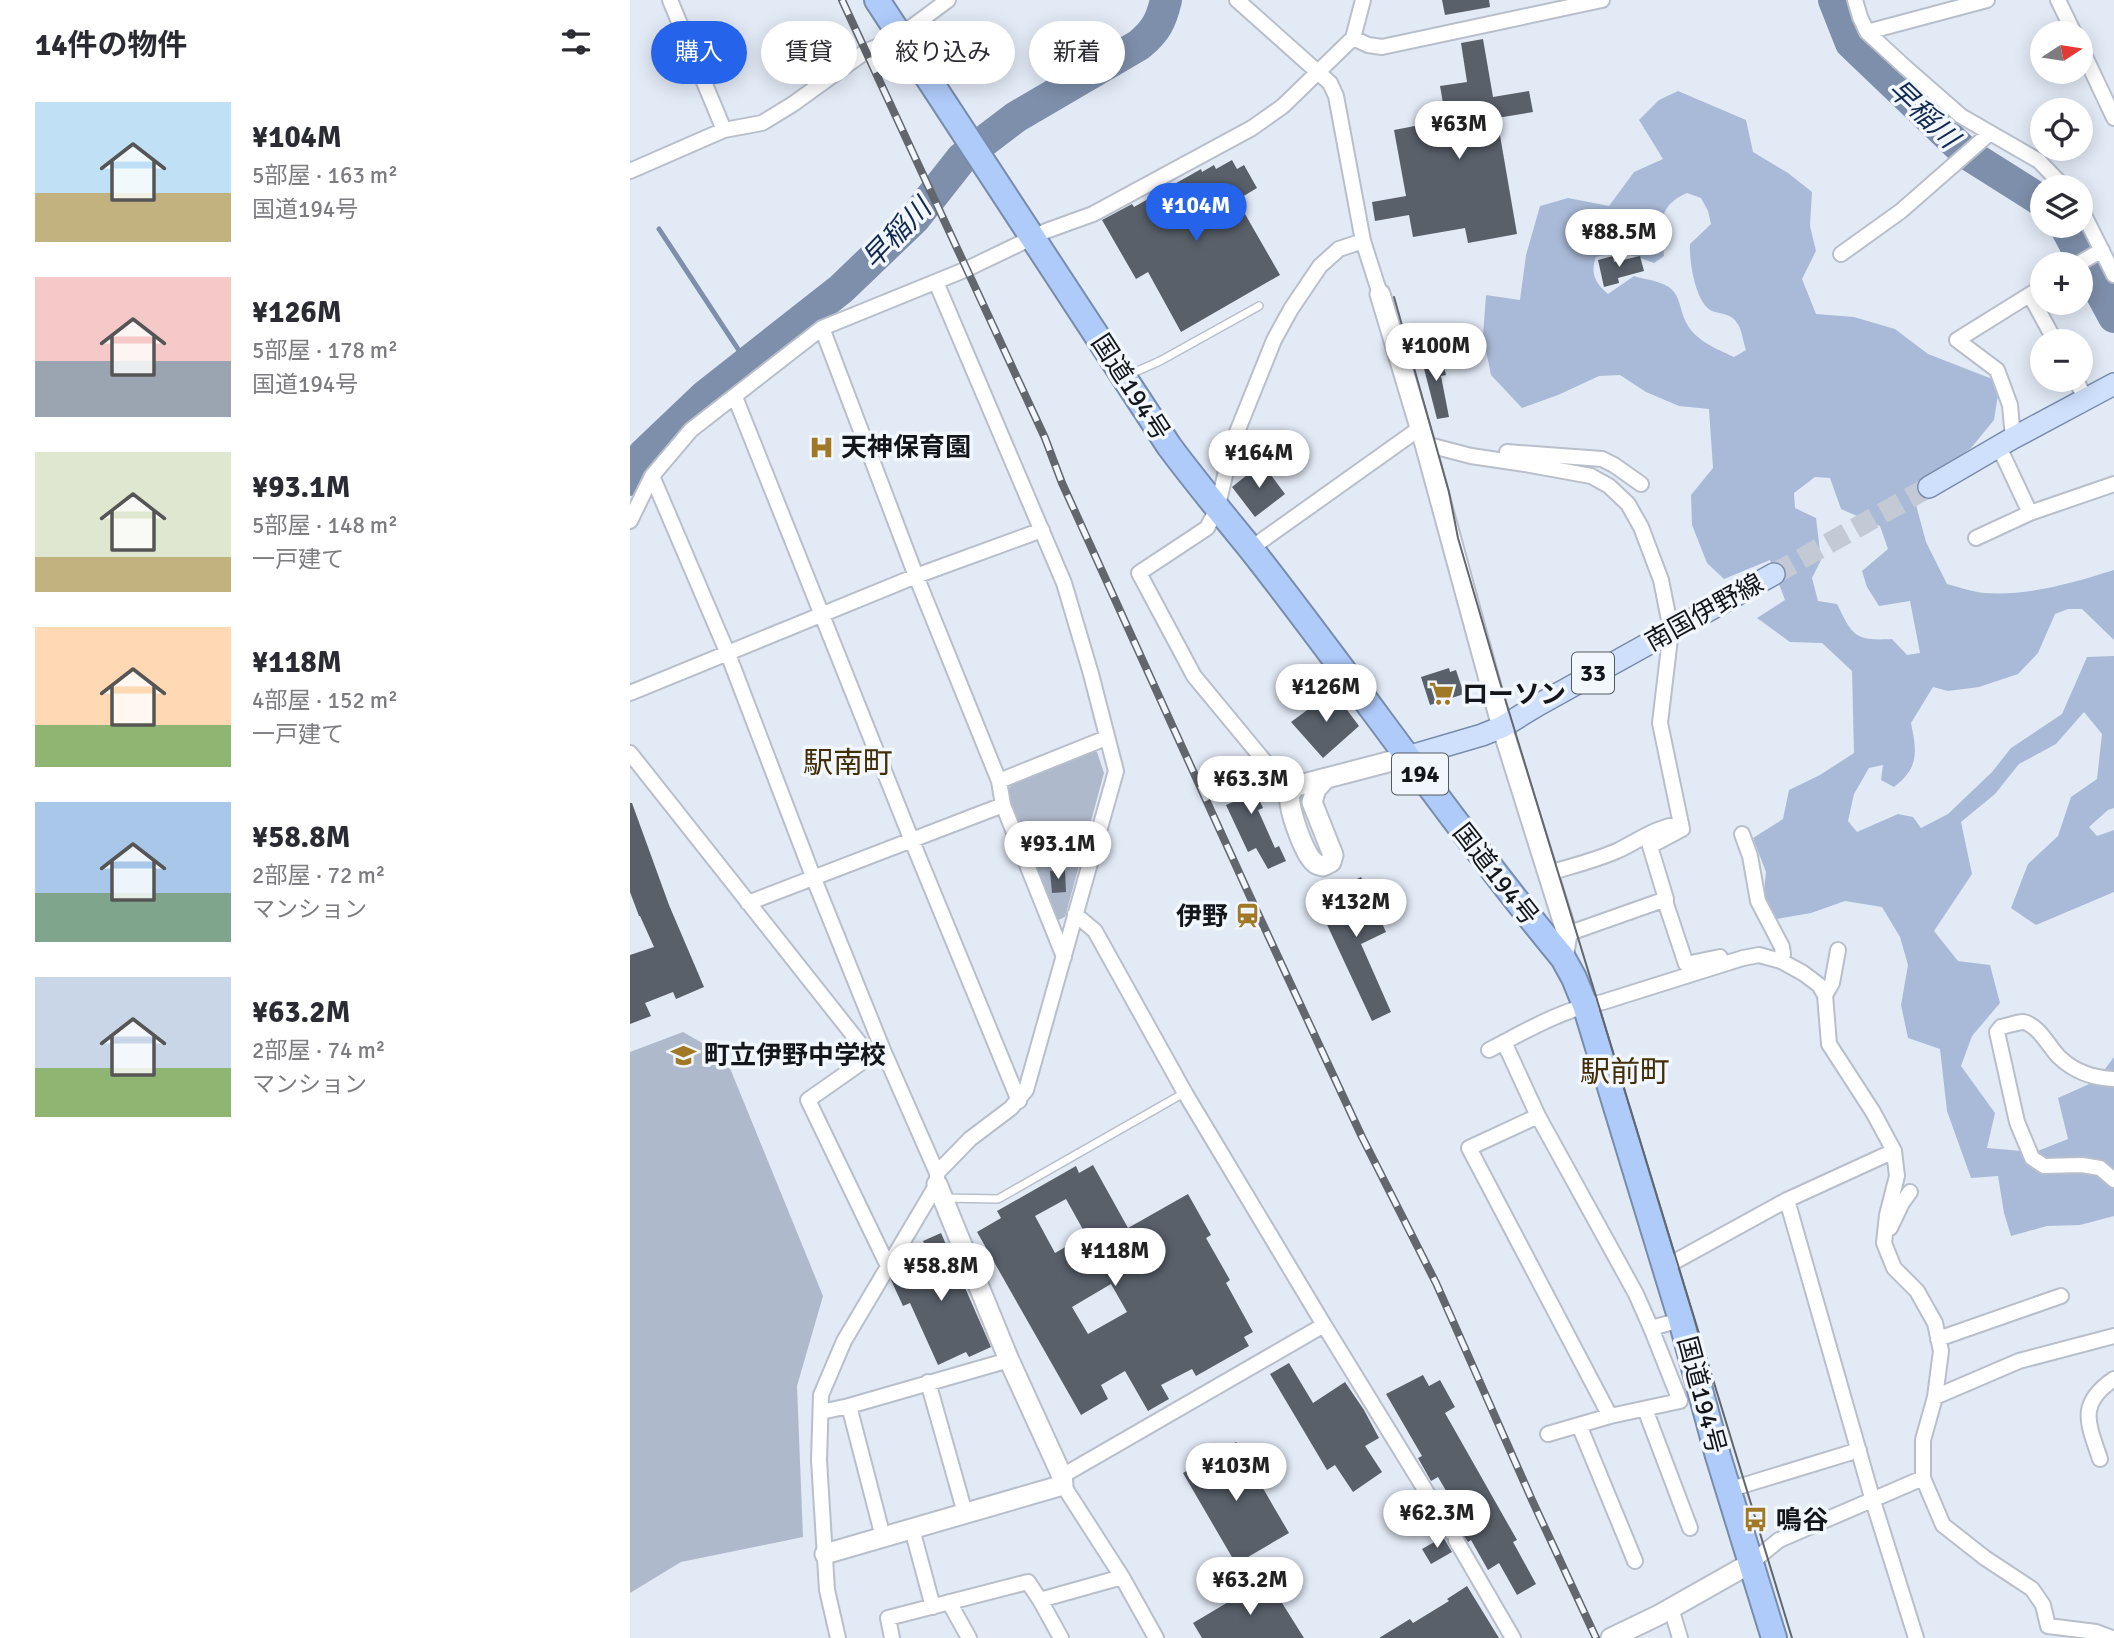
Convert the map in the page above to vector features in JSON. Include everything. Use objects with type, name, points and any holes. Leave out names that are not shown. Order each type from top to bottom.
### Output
[{"type":"highway","name":"国道194号","points":[[877,0],[891,21]]},
{"type":"highway","name":"国道194号","points":[[932,84],[1168,446],[1563,958],[1574,978],[1585,1005],[1665,1267],[1728,1490],[1774,1638]]},
{"type":"main road","points":[[1929,487],[2114,384]]},
{"type":"main road","name":"南国伊野線","points":[[1407,757],[1502,727],[1774,574]]},
{"type":"street","points":[[670,0],[724,130]]},
{"type":"street","points":[[918,21],[948,0]]},
{"type":"street","points":[[1237,0],[1320,72],[1330,83],[1336,96],[1363,241],[1422,436],[1502,727],[1567,934],[1563,958]]},
{"type":"street","points":[[630,521],[652,477],[691,430],[822,328],[936,282],[1032,237],[1093,214],[1252,128],[1283,106],[1353,38],[1363,0]]},
{"type":"street","points":[[1353,38],[1368,45],[1382,47],[1553,5],[1602,0]]},
{"type":"street","points":[[1855,0],[1867,32],[1905,67],[1961,116],[2039,162],[2052,175]]},
{"type":"street","points":[[1867,32],[1960,3],[1987,0]]},
{"type":"street","points":[[2058,0],[2068,21]]},
{"type":"street","points":[[630,172],[724,130],[762,123],[871,49]]},
{"type":"street","points":[[2093,73],[2114,118]]},
{"type":"street","points":[[1841,254],[1901,211],[1990,133]]},
{"type":"street","points":[[2093,232],[2114,275]]},
{"type":"street","points":[[1290,792],[1194,676],[1139,573],[1207,528],[1217,509],[1233,442],[1274,340],[1320,266],[1339,250],[1363,241]]},
{"type":"street","points":[[2093,255],[2102,250]]},
{"type":"street","points":[[838,1638],[827,1590],[819,1460],[821,1395],[844,1341],[938,1185],[970,1139],[1019,1101],[1026,1090],[1116,771],[1064,583],[936,282]]},
{"type":"street","points":[[2030,295],[1957,340],[1997,370],[2010,405],[2006,442],[2030,513]]},
{"type":"street","points":[[822,328],[916,576],[999,781],[1003,805],[1064,957]]},
{"type":"street","points":[[2082,392],[2086,400]]},
{"type":"street","points":[[734,397],[1019,1101]]},
{"type":"street","points":[[1422,436],[1471,456],[1591,476],[1609,486],[1628,505],[1642,527],[1661,580],[1671,630],[1660,723],[1682,829],[1650,846],[1686,964],[1726,956],[1743,958]]},
{"type":"street","points":[[1250,549],[1422,436]]},
{"type":"street","points":[[1471,456],[1505,452],[1602,459],[1614,464],[1641,484]]},
{"type":"street","points":[[652,477],[727,654],[814,879],[876,1053],[938,1185],[1063,1481],[1156,1638]]},
{"type":"street","points":[[1976,538],[2030,513],[2114,484]]},
{"type":"street","points":[[630,693],[916,576],[1042,530]]},
{"type":"street","points":[[999,781],[1106,738]]},
{"type":"street","points":[[630,753],[748,903],[876,1053]]},
{"type":"street","points":[[1326,778],[1316,789],[1312,802],[1333,855],[1331,862],[1323,866],[1315,864],[1309,856],[1292,816],[1290,792],[1296,786],[1326,778],[1407,757]]},
{"type":"street","points":[[748,903],[1003,805]]},
{"type":"street","points":[[1549,873],[1603,856],[1621,849],[1649,832],[1681,823]]},
{"type":"street","points":[[1742,834],[1750,856],[1758,901],[1782,947],[1781,961]]},
{"type":"street","points":[[1567,934],[1666,899]]},
{"type":"street","points":[[1074,914],[1094,931],[1185,1093],[1513,1638]]},
{"type":"street","points":[[1825,995],[1832,983],[1838,950]]},
{"type":"street","points":[[1489,1050],[1562,1013],[1743,958],[1759,955],[1781,961],[1819,985],[1825,995],[1829,1044],[1873,1112],[1894,1151],[1898,1177],[1887,1215],[1884,1242],[1894,1268],[1917,1291],[1935,1323],[1941,1352],[1934,1397],[1923,1440],[1923,1478],[1943,1525],[1985,1558],[2032,1589],[2043,1605],[2049,1632],[2096,1632],[2112,1638]]},
{"type":"street","points":[[2114,1079],[2094,1078],[2078,1071],[2060,1058],[2033,1027],[2023,1023],[2001,1027],[1997,1032],[2017,1122],[2032,1158],[2044,1166],[2082,1165],[2100,1168],[2114,1180]]},
{"type":"street","points":[[1504,1042],[1538,1116],[1636,1294],[1680,1401],[1610,1416],[1548,1434]]},
{"type":"street","points":[[876,1053],[808,1100],[888,1266]]},
{"type":"street","points":[[1538,1116],[1469,1149],[1610,1416]]},
{"type":"street","points":[[1665,1267],[1787,1200],[1894,1151]]},
{"type":"street","points":[[1884,1242],[1910,1192]]},
{"type":"street","points":[[1787,1200],[1873,1501],[1916,1638]]},
{"type":"street","points":[[1938,1339],[2061,1296]]},
{"type":"street","points":[[1651,1328],[1681,1320]]},
{"type":"street","points":[[825,1554],[1063,1481],[1324,1325]]},
{"type":"street","points":[[1934,1397],[2019,1362],[2114,1336]]},
{"type":"street","points":[[821,1412],[1010,1360]]},
{"type":"street","points":[[2100,1459],[2087,1415],[2092,1399],[2114,1379]]},
{"type":"street","points":[[928,1382],[965,1513]]},
{"type":"street","points":[[849,1406],[883,1537]]},
{"type":"street","points":[[1645,1409],[1690,1528]]},
{"type":"street","points":[[1579,1425],[1635,1561]]},
{"type":"street","points":[[1728,1490],[1859,1450]]},
{"type":"street","points":[[1611,1638],[1665,1612],[1751,1563],[1779,1540],[1923,1478]]},
{"type":"street","points":[[912,1529],[933,1606]]},
{"type":"street","points":[[1040,1600],[1122,1577]]},
{"type":"street","points":[[892,1638],[888,1618],[1028,1582],[1061,1638]]},
{"type":"street","points":[[949,1602],[969,1638]]},
{"type":"street","points":[[1633,1638],[1665,1612]]},
{"type":"street","points":[[1665,1612],[1680,1638]]},
{"type":"lane","points":[[1124,377],[1160,361],[1259,306]]},
{"type":"lane","points":[[938,1185],[998,1199],[1185,1093]]},
{"type":"shaded area","points":[[1678,91],[1746,120],[1753,152],[1788,173],[1812,192],[1810,226],[1816,251],[1802,279],[1816,314],[1854,317],[1895,329],[1928,354],[2000,382],[1994,420],[1971,448],[1912,490],[1926,542],[1947,584],[1980,592],[2018,592],[2066,584],[2114,570],[2114,640],[2082,609],[2068,609],[2055,614],[2038,653],[2018,674],[1979,687],[1948,691],[1933,687],[1911,723],[1915,751],[1908,773],[1894,787],[1881,780],[1883,765],[1869,768],[1854,794],[1848,821],[1857,832],[1898,814],[1913,817],[1921,828],[1948,814],[1992,772],[2011,748],[2062,714],[2087,657],[2114,656],[2114,808],[2089,827],[2097,836],[2114,830],[2114,892],[2036,925],[2011,908],[2028,864],[2058,836],[2071,797],[2097,779],[2102,734],[2084,712],[2056,744],[2019,764],[1995,794],[1961,822],[1972,874],[1934,931],[1958,961],[1990,965],[2000,1003],[1972,1036],[1961,1066],[1995,1113],[1987,1148],[2035,1152],[2068,1139],[2058,1098],[2096,1081],[2114,1057],[2114,1216],[2080,1225],[2047,1226],[2011,1236],[1998,1176],[1971,1178],[1947,1111],[1940,1049],[1908,1038],[1901,1005],[1908,965],[1900,937],[1882,907],[1845,901],[1811,913],[1771,920],[1763,901],[1766,872],[1753,838],[1783,819],[1789,790],[1820,775],[1854,753],[1852,671],[1822,643],[1790,642],[1757,618],[1785,600],[1770,560],[1724,579],[1707,563],[1692,525],[1691,495],[1713,468],[1709,409],[1679,406],[1646,392],[1620,375],[1599,376],[1522,408],[1491,375],[1483,336],[1486,295],[1520,300],[1526,255],[1540,206],[1568,198],[1609,206],[1634,172],[1663,159],[1639,120],[1659,100]],"holes":[[[1687,193],[1701,198],[1711,224],[1690,244],[1694,281],[1706,306],[1732,318],[1739,326],[1746,350],[1734,357],[1705,342],[1693,332],[1684,318],[1676,295],[1666,285],[1634,276],[1608,294],[1595,277],[1596,257],[1625,254],[1654,263],[1664,256],[1662,227],[1665,211]],[[1815,477],[1830,478],[1841,509],[1880,526],[1888,549],[1862,571],[1867,587],[1879,606],[1910,601],[1920,653],[1907,655],[1892,639],[1870,639],[1856,634],[1837,604],[1818,601],[1812,578],[1821,560],[1816,518],[1795,508],[1794,493]]]},
{"type":"shaded area","points":[[1091,751],[1097,752],[1104,773],[1065,917],[1056,921],[1007,792],[1012,783]]},
{"type":"shaded area","name":"町立伊野中学校","points":[[683,1032],[725,1056],[823,1296],[797,1386],[803,1537],[681,1562],[630,1593],[630,1052]]},
{"type":"building","points":[[1442,0],[1489,0],[1490,7],[1445,15]]},
{"type":"building","points":[[1483,39],[1493,97],[1529,91],[1533,112],[1497,118],[1517,234],[1468,243],[1465,228],[1413,237],[1409,215],[1375,221],[1372,202],[1406,196],[1394,130],[1446,120],[1440,86],[1467,82],[1461,43]]},
{"type":"building","points":[[1232,160],[1237,169],[1244,165],[1257,188],[1237,200],[1280,275],[1181,332],[1148,272],[1136,279],[1102,220],[1132,204],[1134,207],[1201,169],[1202,172],[1214,165],[1216,169]]},
{"type":"building","points":[[1613,256],[1614,262],[1640,256],[1644,271],[1618,278],[1619,283],[1604,287],[1598,260]]},
{"type":"building","points":[[1440,352],[1446,375],[1441,376],[1449,417],[1437,419],[1421,357]]},
{"type":"building","points":[[1262,463],[1285,494],[1255,517],[1232,487]]},
{"type":"building","points":[[1449,668],[1450,672],[1456,670],[1464,694],[1430,705],[1421,677]]},
{"type":"building","points":[[1333,691],[1359,726],[1323,758],[1291,722]]},
{"type":"building","points":[[1248,765],[1256,786],[1253,787],[1263,808],[1258,810],[1275,848],[1279,846],[1286,861],[1268,869],[1256,848],[1248,852],[1226,805],[1233,802],[1223,774]]},
{"type":"building","points":[[630,803],[704,987],[676,999],[673,992],[645,1003],[651,1016],[630,1024],[630,955],[654,947],[630,892]]},
{"type":"building","points":[[1065,870],[1066,892],[1052,893],[1050,871]]},
{"type":"building","points":[[1361,877],[1386,932],[1361,944],[1391,1012],[1372,1021],[1315,899]]},
{"type":"building","points":[[1093,1165],[1128,1228],[1188,1194],[1211,1235],[1206,1238],[1230,1280],[1226,1283],[1253,1332],[1244,1337],[1249,1346],[1196,1376],[1192,1369],[1161,1385],[1169,1399],[1148,1411],[1125,1371],[1101,1385],[1108,1399],[1081,1415],[977,1232],[1001,1218],[997,1211],[1076,1166],[1079,1173]],"holes":[[[1066,1199],[1086,1235],[1055,1253],[1035,1216]],[[1111,1284],[1127,1312],[1088,1334],[1072,1307]]]},
{"type":"building","points":[[941,1233],[991,1347],[969,1357],[966,1352],[938,1365],[910,1303],[903,1306],[891,1280],[917,1266],[912,1254],[926,1248],[923,1241]]},
{"type":"building","points":[[1289,1363],[1313,1403],[1345,1382],[1379,1438],[1365,1446],[1382,1472],[1353,1492],[1335,1465],[1327,1470],[1270,1374]]},
{"type":"building","points":[[1423,1375],[1429,1386],[1440,1380],[1455,1407],[1445,1413],[1517,1540],[1513,1542],[1536,1584],[1517,1595],[1499,1563],[1488,1570],[1471,1540],[1468,1542],[1461,1532],[1459,1527],[1465,1523],[1438,1477],[1431,1481],[1418,1458],[1422,1456],[1386,1394]]},
{"type":"building","points":[[1236,1442],[1289,1533],[1236,1564],[1183,1473]]},
{"type":"building","points":[[1443,1537],[1452,1552],[1431,1564],[1422,1549]]},
{"type":"building","points":[[1267,1579],[1304,1638],[1202,1638],[1193,1623]]},
{"type":"building","points":[[1467,1586],[1499,1638],[1379,1638],[1410,1619],[1413,1623],[1449,1601],[1447,1599]]},
{"type":"waterway","name":"早稲川","points":[[630,480],[644,454],[705,396],[841,289],[914,219],[962,158],[1016,117],[1139,45],[1157,25],[1166,0]]},
{"type":"waterway","name":"早稲川","points":[[1834,0],[1851,43],[1966,153],[2030,193]]},
{"type":"waterway","points":[[659,229],[738,349]]},
{"type":"waterway","name":"早稲川","points":[[2071,238],[2114,317]]},
{"type":"tunnel","points":[[1774,574],[1929,487]]},
{"type":"tram line","points":[[1394,297],[1449,492],[1458,538],[1499,679],[1792,1638]]},
{"type":"railway","points":[[842,0],[1045,438],[1062,483],[1253,903],[1362,1137],[1436,1283],[1596,1638]]},
{"type":"place","name":"天神保育園","points":[[821,447]]},
{"type":"place","name":"ローソン","points":[[1442,694]]},
{"type":"place","name":"伊野","points":[[1248,916]]},
{"type":"place","name":"町立伊野中学校","points":[[684,1055]]},
{"type":"place","name":"鳴谷","points":[[1756,1520]]},
{"type":"district","name":"駅南町","points":[[848,763]]},
{"type":"district","name":"駅前町","points":[[1625,1072]]}]
